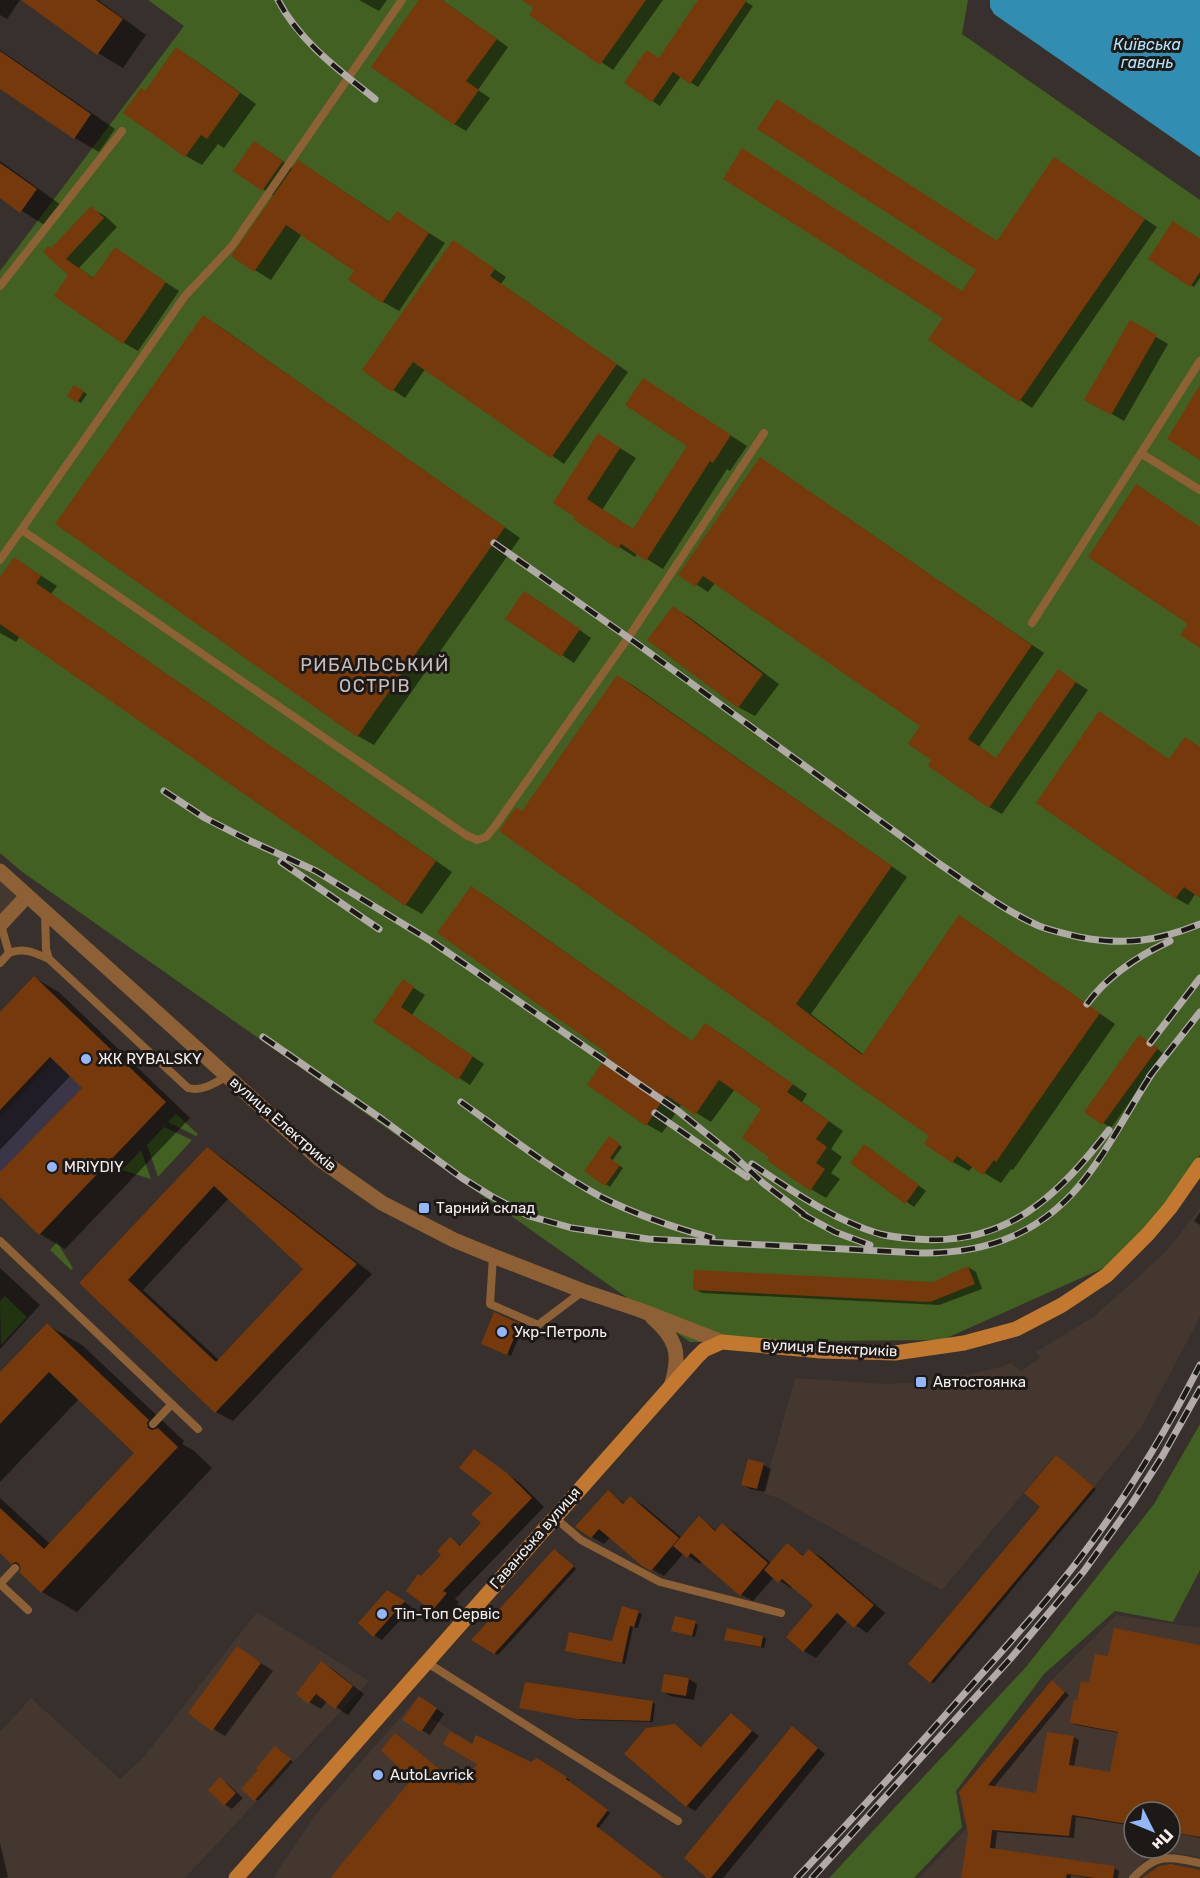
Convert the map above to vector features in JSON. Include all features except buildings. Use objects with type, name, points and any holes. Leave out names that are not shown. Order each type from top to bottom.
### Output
[{"type":"street","name":"вулиця Електриків","points":[[0,872],[318,1158],[382,1203],[454,1240],[493,1256],[722,1342],[820,1351],[895,1353],[964,1343],[1016,1329],[1062,1305],[1107,1275],[1170,1208],[1200,1165]]},
{"type":"street","points":[[0,925],[27,896]]},
{"type":"street","name":"вулиця Електриків","points":[[648,1313],[662,1325],[674,1345],[677,1362],[672,1383]]},
{"type":"street","name":"Гаванська вулиця","points":[[236,1878],[672,1383],[704,1350],[722,1342]]},
{"type":"street","points":[[252,1878],[255,1856]]},
{"type":"lane","points":[[0,560],[185,296],[232,246],[402,0]]},
{"type":"lane","points":[[0,286],[122,131]]},
{"type":"lane","points":[[1032,623],[1200,361]]},
{"type":"lane","points":[[22,530],[466,835],[477,840],[486,837],[495,826],[615,657],[764,434]]},
{"type":"lane","points":[[1142,454],[1200,490]]},
{"type":"lane","points":[[45,912],[46,949],[49,959]]},
{"type":"lane","points":[[0,925],[9,953]]},
{"type":"lane","points":[[0,963],[9,953],[18,950],[28,950],[49,959],[188,1088],[195,1090],[208,1087],[228,1076]]},
{"type":"lane","points":[[0,1241],[198,1429]]},
{"type":"lane","points":[[493,1256],[490,1304],[538,1324],[583,1291]]},
{"type":"lane","points":[[153,1424],[172,1404]]},
{"type":"lane","points":[[553,1517],[581,1540],[660,1582],[782,1613]]},
{"type":"lane","points":[[15,1568],[0,1584],[28,1610]]},
{"type":"lane","points":[[426,1662],[678,1821]]},
{"type":"lane","points":[[1133,1878],[1143,1867],[1162,1858],[1200,1863]]},
{"type":"shaded area","points":[[0,877],[20,895],[0,916]]},
{"type":"shaded area","name":"MRIYDIY","points":[[54,1060],[132,1138],[39,1235],[0,1197],[0,1117]]},
{"type":"shaded area","points":[[1200,1208],[1200,1317],[1141,1428],[1094,1487],[1055,1455],[942,1590],[778,1498],[763,1493],[795,1378],[886,1384],[921,1382],[966,1375],[1011,1363],[1021,1371],[1040,1358],[1036,1352],[1093,1317],[1133,1282],[1169,1248]]},
{"type":"shaded area","points":[[257,1612],[369,1681],[185,1878],[0,1878],[0,1732],[31,1698],[120,1779],[143,1758]]},
{"type":"shaded area","points":[[1116,1615],[1200,1628],[1200,1857],[1182,1854],[1182,1800],[1122,1800],[1122,1860],[1145,1860],[1128,1878],[919,1878],[967,1828],[959,1792],[1052,1680]]},
{"type":"shaded area","points":[[419,1696],[437,1708],[431,1718],[472,1743],[471,1748],[596,1826],[664,1878],[274,1878],[320,1809]]},
{"type":"green space","points":[[148,0],[968,0],[962,34],[1200,200],[1200,1155],[1126,1258],[942,1340],[690,1342],[21,871],[0,853],[0,271],[184,26]]},
{"type":"green space","points":[[176,1114],[198,1134],[196,1136],[168,1122]]},
{"type":"green space","points":[[164,1127],[192,1140],[158,1177],[147,1145]]},
{"type":"green space","points":[[141,1150],[151,1179],[122,1170]]},
{"type":"green space","points":[[57,1242],[73,1268],[71,1270],[50,1250]]},
{"type":"green space","points":[[5,1296],[27,1317],[1,1345],[0,1301]]},
{"type":"green space","points":[[1200,1424],[1200,1570],[1173,1622],[1115,1611],[1044,1674],[956,1791],[962,1827],[914,1878],[829,1878],[1026,1667],[1154,1504]]},
{"type":"water","name":"Київська гавань","points":[[990,0],[1200,0],[1200,157],[994,14],[990,7]]},
{"type":"railway","points":[[278,0],[308,42],[375,99]]},
{"type":"railway","points":[[494,543],[636,643],[938,863],[987,897],[1026,920],[1079,937],[1111,941],[1155,938],[1200,924]]},
{"type":"railway","points":[[164,791],[205,818],[316,871],[431,941],[678,1111],[732,1154],[763,1183],[809,1218]]},
{"type":"railway","points":[[281,862],[379,929]]},
{"type":"railway","points":[[1087,1004],[1104,984],[1124,967],[1170,941]]},
{"type":"railway","points":[[1150,1043],[1200,978]]},
{"type":"railway","points":[[1149,1077],[1200,1012]]},
{"type":"railway","points":[[263,1037],[462,1178],[529,1216],[572,1228],[648,1239],[920,1253],[945,1252],[992,1244],[1014,1236],[1053,1212],[1071,1195],[1096,1164],[1153,1072]]},
{"type":"railway","points":[[461,1102],[548,1164],[603,1198],[656,1221],[712,1238]]},
{"type":"railway","points":[[655,1113],[747,1177]]},
{"type":"railway","points":[[752,1164],[813,1204],[863,1228],[898,1237],[948,1239],[977,1235],[1027,1212],[1049,1196],[1070,1176],[1109,1130]]},
{"type":"railway","points":[[802,1214],[835,1232],[870,1245]]},
{"type":"railway","points":[[797,1878],[928,1735],[1067,1575],[1129,1488],[1159,1440],[1200,1365]]},
{"type":"railway","points":[[812,1878],[1011,1658],[1084,1571],[1163,1455],[1200,1389]]},
{"type":"place","name":"ЖК RYBALSKY","points":[[86,1059]]},
{"type":"place","name":"MRIYDIY","points":[[52,1167]]},
{"type":"place","name":"Тарний склад","points":[[424,1208]]},
{"type":"place","name":"Укр-Петроль","points":[[502,1332]]},
{"type":"place","name":"Автостоянка","points":[[921,1382]]},
{"type":"place","name":"Тіп-Топ Сервіс","points":[[382,1614]]},
{"type":"place","name":"AutoLavrick","points":[[378,1775]]},
{"type":"district","name":"РИБАЛЬСЬКИЙ ОСТРІВ","points":[[375,675]]}]
